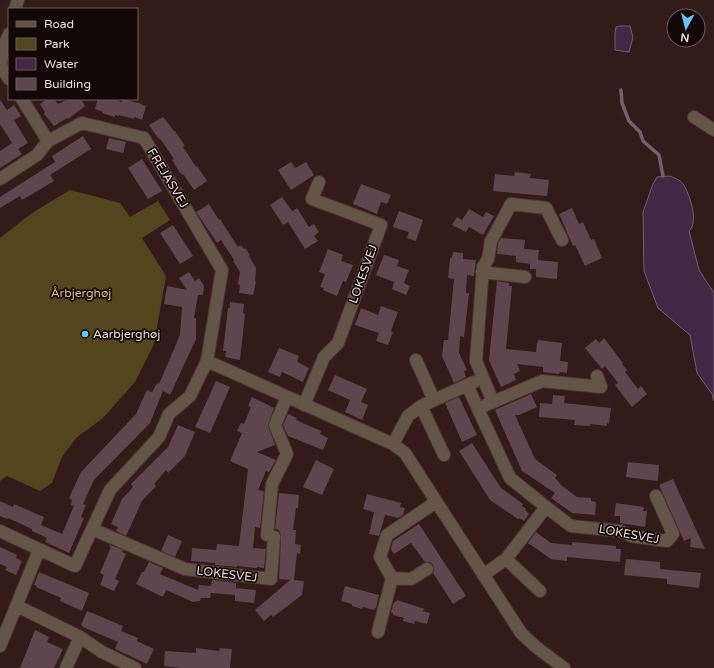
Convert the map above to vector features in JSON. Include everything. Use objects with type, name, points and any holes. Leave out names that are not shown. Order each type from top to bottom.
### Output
[{"type":"street","points":[[8,36],[2,45],[0,65],[8,77]]},
{"type":"street","points":[[0,179],[37,155],[48,141],[23,100]]},
{"type":"street","points":[[694,116],[714,130]]},
{"type":"street","name":"FREJASVEJ","points":[[48,141],[82,123],[144,138],[222,270],[207,361]]},
{"type":"street","name":"LOKESVEJ","points":[[304,405],[324,357],[338,343],[381,225],[312,199],[319,182]]},
{"type":"street","points":[[493,402],[476,362],[482,272],[488,259],[490,241],[511,204],[546,208],[562,240]]},
{"type":"street","points":[[482,272],[525,277]]},
{"type":"street","points":[[416,360],[434,400]]},
{"type":"street","points":[[0,530],[75,566],[110,490],[159,436],[169,414],[190,396],[207,361],[393,444],[405,453],[521,633],[536,647],[564,668]]},
{"type":"street","points":[[478,409],[542,381],[601,387],[597,376]]},
{"type":"street","points":[[393,444],[408,416],[421,406],[483,378]]},
{"type":"street","name":"LOKESVEJ","points":[[467,385],[510,478],[571,526],[620,531],[630,536],[667,541],[673,534],[656,496]]},
{"type":"street","name":"LOKESVEJ","points":[[92,529],[185,569],[271,579],[274,537],[267,535],[272,484],[287,454],[275,425],[287,397]]},
{"type":"street","points":[[421,406],[444,455]]},
{"type":"street","points":[[378,632],[392,578],[380,557],[387,535],[436,502]]},
{"type":"street","points":[[483,575],[506,559],[546,507]]},
{"type":"street","points":[[0,646],[39,550]]},
{"type":"street","points":[[506,559],[540,591]]},
{"type":"street","points":[[392,578],[411,579],[428,570]]},
{"type":"street","points":[[17,606],[80,637],[102,652],[135,668]]},
{"type":"street","points":[[66,668],[80,637]]},
{"type":"green space","name":"Årbjerghøj","points":[[70,190],[120,203],[130,217],[158,201],[170,220],[142,238],[166,276],[154,344],[135,382],[103,418],[76,438],[62,457],[52,483],[40,491],[7,476],[0,481],[0,238],[32,213]]},
{"type":"water","points":[[630,26],[633,37],[629,52],[615,50],[616,27]]},
{"type":"water","points":[[670,176],[682,183],[691,201],[693,222],[689,231],[699,270],[714,293],[714,401],[712,394],[697,373],[690,335],[658,308],[644,271],[643,212],[657,177]]},
{"type":"building","points":[[0,100],[7,110],[14,105],[21,116],[14,120],[28,143],[18,149],[22,154],[0,168],[0,151],[12,143],[0,124]]},
{"type":"building","points":[[46,100],[55,100],[58,104],[67,100],[82,100],[85,106],[68,119],[67,118],[54,126],[44,114],[45,112],[40,104]]},
{"type":"building","points":[[98,100],[115,100],[122,102],[122,100],[126,100],[146,106],[142,120],[134,117],[134,119],[119,115],[115,115],[115,117],[95,109]]},
{"type":"building","points":[[163,117],[175,131],[185,146],[183,147],[207,181],[194,190],[184,175],[180,173],[172,160],[174,159],[149,125]]},
{"type":"building","points":[[83,136],[91,149],[50,175],[54,181],[22,200],[20,196],[0,208],[0,197],[55,162],[52,156]]},
{"type":"building","points":[[109,138],[126,142],[123,153],[106,149]]},
{"type":"building","points":[[142,159],[162,191],[148,199],[128,168]]},
{"type":"building","points":[[291,162],[295,168],[306,162],[314,175],[291,190],[278,170]]},
{"type":"building","points":[[515,172],[531,174],[530,178],[549,180],[547,196],[493,191],[495,174],[514,176]]},
{"type":"building","points":[[361,184],[391,195],[387,204],[381,202],[377,214],[353,204]]},
{"type":"building","points":[[282,197],[292,211],[297,208],[309,227],[314,224],[319,232],[314,236],[318,241],[305,249],[288,222],[283,225],[270,205]]},
{"type":"building","points":[[209,204],[238,247],[241,245],[250,255],[249,256],[256,268],[256,282],[253,295],[239,293],[240,285],[238,284],[240,272],[233,261],[234,260],[221,240],[217,243],[196,212]]},
{"type":"building","points":[[572,208],[579,224],[583,222],[591,240],[594,239],[602,258],[585,266],[575,245],[573,246],[559,214]]},
{"type":"building","points":[[469,209],[483,217],[486,212],[494,216],[483,235],[469,227],[466,232],[452,225],[457,217],[462,220]]},
{"type":"building","points":[[399,211],[423,220],[416,241],[407,238],[409,232],[393,227]]},
{"type":"building","points":[[173,225],[193,256],[180,264],[160,233]]},
{"type":"building","points":[[501,238],[525,240],[524,249],[539,250],[538,260],[558,262],[557,279],[536,277],[536,269],[530,269],[530,264],[516,262],[516,256],[497,254],[498,243]]},
{"type":"building","points":[[328,249],[343,255],[341,261],[353,265],[346,282],[343,281],[337,296],[323,290],[324,288],[320,287],[325,274],[319,272]]},
{"type":"building","points":[[453,252],[463,253],[463,259],[476,260],[474,276],[467,275],[466,293],[469,293],[464,337],[460,336],[459,353],[467,370],[464,371],[466,377],[454,383],[442,356],[444,340],[448,340],[454,279],[448,278],[450,258],[452,258]]},
{"type":"building","points":[[384,255],[399,260],[397,266],[409,270],[404,283],[410,286],[406,295],[392,289],[394,282],[376,275]]},
{"type":"building","points":[[189,272],[195,281],[199,278],[204,286],[203,295],[198,295],[194,318],[196,318],[196,339],[170,395],[163,391],[150,423],[94,480],[83,504],[86,505],[81,517],[84,518],[69,553],[45,542],[47,538],[32,531],[32,529],[0,516],[0,501],[13,507],[14,504],[44,517],[41,525],[62,534],[74,506],[71,505],[72,500],[69,498],[81,472],[136,414],[147,390],[152,392],[157,383],[159,384],[180,335],[182,307],[164,304],[167,286],[187,290],[179,278]]},
{"type":"building","points":[[497,281],[509,283],[509,286],[512,286],[506,349],[536,352],[538,340],[562,343],[560,361],[568,362],[567,373],[560,372],[559,374],[543,372],[543,367],[517,364],[520,371],[514,374],[516,380],[501,387],[489,360]]},
{"type":"building","points":[[230,302],[244,304],[243,313],[245,314],[240,360],[225,357],[226,351],[223,351]]},
{"type":"building","points":[[381,306],[398,312],[388,345],[376,341],[379,333],[355,325],[361,308],[378,315]]},
{"type":"building","points":[[604,338],[623,363],[622,364],[627,370],[625,372],[638,389],[641,386],[647,394],[632,407],[615,385],[618,383],[605,366],[602,369],[585,348],[596,339],[599,343]]},
{"type":"building","points":[[279,348],[299,356],[297,362],[309,368],[303,382],[282,372],[280,377],[268,372]]},
{"type":"building","points":[[335,375],[367,389],[361,402],[368,405],[362,420],[345,412],[350,400],[328,390]]},
{"type":"building","points":[[216,381],[230,387],[210,433],[195,427]]},
{"type":"building","points":[[531,394],[537,407],[519,415],[515,415],[535,459],[557,475],[555,478],[562,486],[577,497],[591,498],[591,501],[596,502],[595,515],[572,513],[551,498],[555,493],[522,471],[495,410]]},
{"type":"building","points":[[553,395],[565,396],[564,403],[611,408],[609,424],[607,423],[607,426],[590,424],[590,426],[574,425],[575,420],[539,417],[540,403],[552,404]]},
{"type":"building","points":[[252,397],[274,408],[268,425],[275,445],[257,452],[276,460],[269,472],[266,471],[258,490],[264,491],[260,528],[255,527],[253,548],[266,549],[264,568],[215,565],[215,563],[191,561],[192,548],[216,550],[217,544],[239,546],[248,469],[230,461],[242,433],[237,431],[241,423],[244,424],[251,407],[248,406]]},
{"type":"building","points":[[459,397],[477,435],[462,442],[445,403]]},
{"type":"building","points":[[288,414],[297,418],[296,420],[321,431],[320,434],[328,438],[323,450],[288,436],[283,425]]},
{"type":"building","points":[[178,425],[195,432],[185,456],[168,473],[166,470],[154,484],[156,486],[142,501],[126,536],[116,531],[118,527],[111,524],[122,499],[133,487],[131,484],[168,447]]},
{"type":"building","points":[[472,443],[501,488],[523,504],[522,506],[529,514],[524,521],[519,518],[518,519],[490,500],[459,451]]},
{"type":"building","points":[[316,460],[334,469],[322,495],[303,487]]},
{"type":"building","points":[[628,462],[659,465],[658,481],[626,477]]},
{"type":"building","points":[[673,479],[705,549],[690,547],[691,538],[684,541],[659,485]]},
{"type":"building","points":[[279,493],[299,495],[298,508],[296,508],[293,530],[296,530],[295,544],[301,545],[300,554],[297,553],[294,580],[304,581],[302,595],[273,617],[271,615],[264,621],[255,610],[290,580],[279,579],[281,537],[279,530],[275,529]]},
{"type":"building","points":[[367,494],[401,503],[400,507],[405,508],[403,515],[398,518],[385,515],[379,536],[369,534],[374,512],[363,509]]},
{"type":"building","points":[[616,503],[644,507],[643,511],[647,511],[645,527],[620,523],[620,516],[614,516]]},
{"type":"building","points":[[419,524],[466,596],[453,604],[433,573],[433,565],[430,562],[425,562],[411,543],[394,554],[391,549],[393,541]]},
{"type":"building","points":[[536,532],[551,543],[572,545],[572,542],[616,546],[616,549],[621,549],[620,562],[567,557],[567,561],[551,559],[528,543]]},
{"type":"building","points":[[168,535],[182,541],[175,557],[161,551]]},
{"type":"building","points":[[110,545],[123,550],[122,552],[126,554],[115,579],[119,581],[114,591],[100,585],[104,575],[100,573],[111,547],[109,547]]},
{"type":"building","points":[[0,547],[17,555],[16,558],[22,561],[16,575],[5,570],[7,567],[0,564]]},
{"type":"building","points":[[626,559],[660,562],[660,569],[701,573],[699,588],[667,584],[667,579],[624,575]]},
{"type":"building","points":[[149,562],[163,568],[160,574],[198,590],[199,585],[211,586],[212,580],[236,583],[236,588],[256,590],[254,603],[235,601],[235,595],[211,593],[210,598],[201,598],[200,601],[193,602],[166,590],[163,597],[136,584]]},
{"type":"building","points":[[39,572],[89,593],[82,611],[60,601],[61,598],[36,587],[37,586],[34,585]]},
{"type":"building","points":[[345,586],[379,595],[376,608],[374,610],[363,607],[362,609],[341,601]]},
{"type":"building","points":[[397,600],[425,609],[422,611],[430,613],[427,624],[415,621],[414,624],[403,621],[404,618],[393,615],[391,612],[394,602]]},
{"type":"building","points":[[87,611],[123,626],[121,631],[138,638],[137,641],[154,649],[147,664],[115,649],[118,642],[83,627],[81,625]]},
{"type":"building","points":[[35,630],[49,637],[47,642],[63,649],[54,668],[20,668]]},
{"type":"building","points":[[196,648],[219,651],[220,648],[232,649],[230,668],[181,668],[164,666],[165,651],[196,653]]},
{"type":"waterway","points":[[621,90],[622,103],[629,121],[640,132],[643,141],[659,155],[663,176]]},
{"type":"place","name":"Aarbjerghøj","points":[[85,334]]}]
